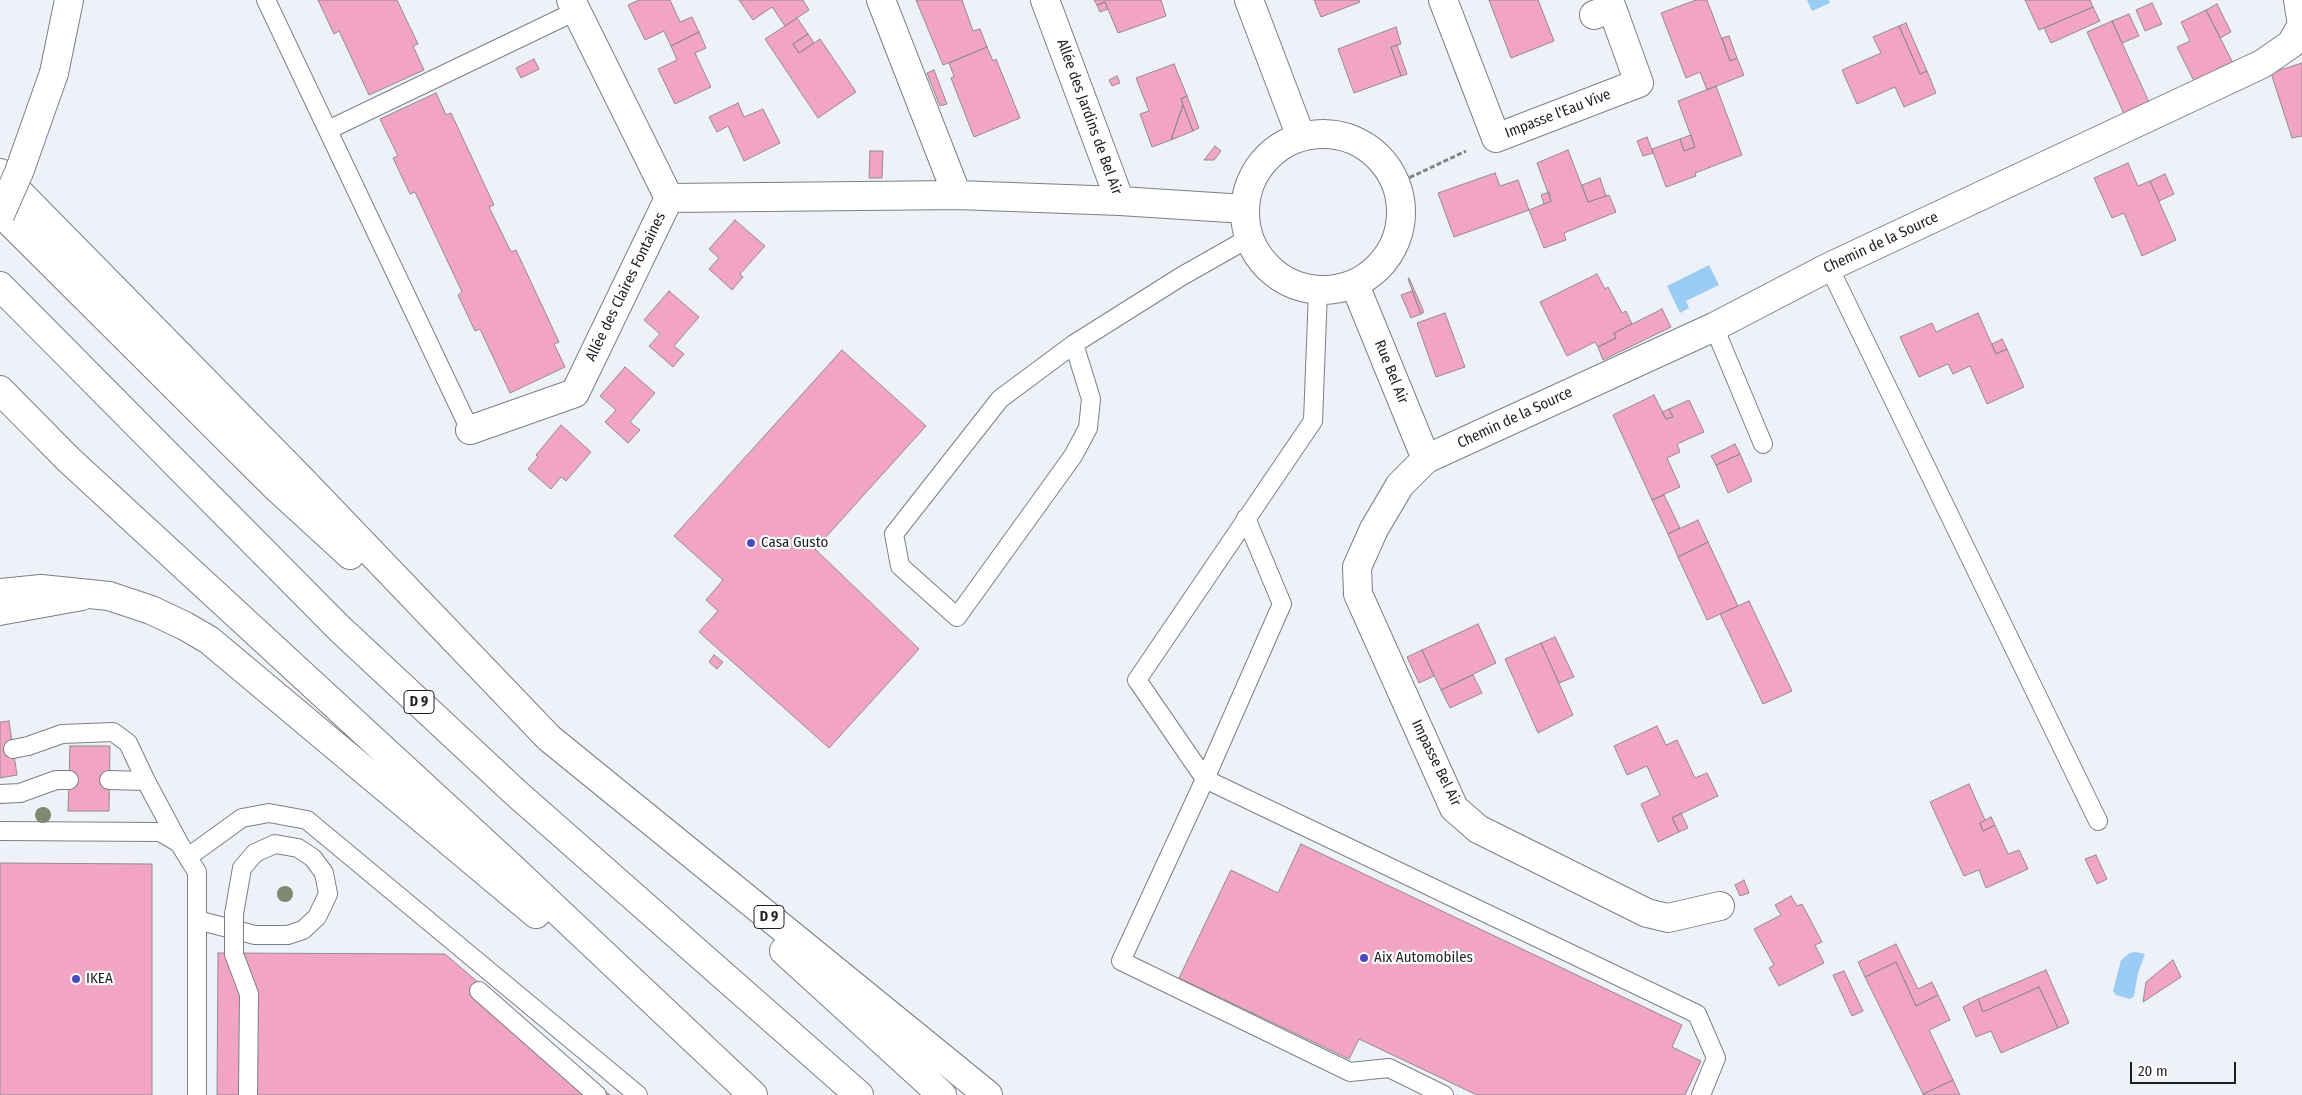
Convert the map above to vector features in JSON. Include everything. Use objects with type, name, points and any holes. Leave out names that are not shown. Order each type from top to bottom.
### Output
[{"type":"main road","points":[[0,214],[19,172],[54,73],[70,0]]},
{"type":"main road","points":[[880,0],[957,195]]},
{"type":"main road","name":"Allée des Jardins de Bel Air","points":[[1045,0],[1120,201],[1245,209]]},
{"type":"main road","points":[[1249,0],[1301,137]]},
{"type":"main road","name":"Impasse l'Eau Vive","points":[[1443,0],[1496,138],[1638,83],[1613,8]]},
{"type":"main road","name":"Chemin de la Source","points":[[1426,459],[1714,327],[1829,267],[2262,64],[2291,44],[2302,25],[2298,0]]},
{"type":"main road","name":"Allée des Claires Fontaines","points":[[470,430],[575,393],[669,198],[574,5]]},
{"type":"main road","points":[[1324,133],[1347,138],[1368,148],[1385,164],[1396,184],[1402,213],[1396,243],[1379,268],[1355,285],[1337,290],[1318,291],[1288,283],[1264,264],[1249,238],[1245,209],[1249,185],[1261,164],[1278,147],[1301,137],[1324,133]]},
{"type":"main road","points":[[0,173],[300,477],[549,738]]},
{"type":"main road","points":[[669,198],[957,195],[1120,201]]},
{"type":"main road","name":"D 9","points":[[0,214],[278,489],[942,1095]]},
{"type":"main road","name":"Rue Bel Air","points":[[1355,285],[1426,459]]},
{"type":"main road","name":"D 9","points":[[0,286],[347,635],[516,793],[860,1095]]},
{"type":"main road","points":[[0,390],[68,459]]},
{"type":"main road","points":[[0,399],[68,459],[504,860],[752,1095]]},
{"type":"main road","name":"Impasse Bel Air","points":[[1426,459],[1400,485],[1374,529],[1357,567],[1358,594],[1454,808],[1478,829],[1647,913],[1668,918],[1720,906]]},
{"type":"main road","points":[[0,592],[41,589],[108,596],[151,610],[209,640],[752,1095]]},
{"type":"main road","name":"D 9","points":[[549,738],[988,1095]]},
{"type":"lane","points":[[266,0],[470,430]]},
{"type":"lane","points":[[328,130],[574,5]]},
{"type":"lane","points":[[1074,344],[1091,399],[1088,428],[1073,456],[957,617],[900,566],[894,534],[1000,399],[1074,344],[1182,276],[1249,238]]},
{"type":"lane","points":[[1829,267],[2098,820]]},
{"type":"lane","points":[[1318,291],[1313,421],[1138,680],[1205,779],[1697,1014],[1716,1058],[1701,1095]]},
{"type":"lane","points":[[1714,327],[1763,444]]},
{"type":"lane","points":[[1246,518],[1282,604],[1205,779],[1121,961],[1350,1072],[1389,1068],[1444,1095]]},
{"type":"lane","points":[[0,616],[108,596]]},
{"type":"lane","points":[[13,749],[28,746],[62,734],[113,732],[128,743],[146,781],[197,872],[197,1095]]},
{"type":"lane","points":[[0,794],[20,793],[56,780],[69,780]]},
{"type":"lane","points":[[109,780],[146,781]]},
{"type":"lane","points":[[184,850],[242,818],[269,813],[307,820],[525,1010],[638,1095]]},
{"type":"lane","points":[[0,831],[160,832],[184,850]]},
{"type":"lane","points":[[197,920],[256,935],[288,935],[303,930],[317,917],[328,894],[324,873],[314,858],[298,848],[275,844],[255,853],[242,868],[234,914],[234,954],[249,994],[248,1095]]},
{"type":"lane","points":[[479,991],[597,1095]]},
{"type":"path","points":[[1396,184],[1496,138]]},
{"type":"water","points":[[1807,0],[1829,0],[1830,3],[1812,11]]},
{"type":"water","points":[[1709,265],[1719,285],[1686,301],[1689,308],[1680,313],[1667,286]]},
{"type":"water","points":[[2130,953],[2145,954],[2138,973],[2134,996],[2130,999],[2116,995],[2113,991],[2121,960]]},
{"type":"building","points":[[318,0],[397,0],[418,44],[413,46],[424,70],[369,95],[339,31],[334,34]]},
{"type":"building","points":[[639,0],[670,0],[680,22],[692,17],[699,32],[671,46],[664,31],[645,40],[628,5]]},
{"type":"building","points":[[739,0],[803,0],[809,10],[785,26],[772,7],[753,20]]},
{"type":"building","points":[[916,0],[962,0],[973,31],[980,29],[987,47],[943,65]]},
{"type":"building","points":[[1094,0],[1161,0],[1166,16],[1118,33],[1105,2],[1097,5]]},
{"type":"building","points":[[1314,0],[1359,0],[1360,2],[1321,17]]},
{"type":"building","points":[[1489,0],[1538,0],[1554,41],[1511,58]]},
{"type":"building","points":[[1696,0],[1707,0],[1730,61],[1737,58],[1744,75],[1707,90],[1700,72],[1686,78],[1661,13]]},
{"type":"building","points":[[2025,0],[2090,0],[2093,7],[2039,30]]},
{"type":"building","points":[[1105,2],[1108,9],[1100,12],[1097,5]]},
{"type":"building","points":[[2152,3],[2162,24],[2145,31],[2136,10]]},
{"type":"building","points":[[2217,4],[2231,32],[2220,38],[2206,10]]},
{"type":"building","points":[[2093,7],[2100,21],[2051,43],[2044,28]]},
{"type":"building","points":[[2206,10],[2234,65],[2195,83],[2177,47],[2190,41],[2181,22]]},
{"type":"building","points":[[2129,14],[2139,36],[2122,43],[2112,21]]},
{"type":"building","points":[[797,18],[808,34],[793,44],[799,53],[820,39],[856,92],[818,118],[765,39]]},
{"type":"building","points":[[2112,21],[2149,102],[2124,114],[2087,32]]},
{"type":"building","points":[[1906,23],[1927,71],[1920,74],[1899,26]]},
{"type":"building","points":[[1899,26],[1920,74],[1927,71],[1936,93],[1904,107],[1895,87],[1857,104],[1842,70],[1881,53],[1873,37]]},
{"type":"building","points":[[1396,27],[1401,44],[1391,47],[1401,76],[1354,93],[1338,49]]},
{"type":"building","points":[[699,32],[706,48],[695,53],[711,87],[675,104],[658,69],[677,60],[671,46]]},
{"type":"building","points":[[808,34],[814,43],[799,53],[793,44]]},
{"type":"building","points":[[1729,36],[1737,58],[1730,61],[1722,38]]},
{"type":"building","points":[[1397,45],[1407,74],[1401,76],[1391,47]]},
{"type":"building","points":[[987,47],[993,61],[996,59],[1020,118],[974,137],[951,78],[954,76],[949,63]]},
{"type":"building","points":[[534,59],[539,69],[521,78],[516,68]]},
{"type":"building","points":[[2302,63],[2302,136],[2292,138],[2271,73]]},
{"type":"building","points":[[1174,64],[1187,96],[1181,99],[1183,105],[1171,140],[1152,147],[1140,114],[1149,111],[1136,78]]},
{"type":"building","points":[[934,70],[947,104],[940,106],[927,73]]},
{"type":"building","points":[[1117,76],[1120,83],[1112,86],[1109,80]]},
{"type":"building","points":[[1716,86],[1742,155],[1695,173],[1696,176],[1666,187],[1652,149],[1680,139],[1684,151],[1695,147],[1678,101]]},
{"type":"building","points":[[436,93],[446,115],[451,113],[494,205],[489,207],[511,252],[516,250],[559,342],[554,344],[565,367],[510,393],[480,329],[475,331],[458,295],[462,292],[415,192],[410,194],[393,158],[398,156],[380,119]]},
{"type":"building","points":[[1187,96],[1199,128],[1193,131],[1181,99]]},
{"type":"building","points":[[738,103],[744,117],[763,109],[780,143],[744,161],[728,126],[717,132],[709,117]]},
{"type":"building","points":[[1183,105],[1193,131],[1171,140]]},
{"type":"building","points":[[1691,135],[1695,147],[1684,151],[1680,139]]},
{"type":"building","points":[[1647,137],[1653,153],[1643,156],[1637,141]]},
{"type":"building","points":[[1215,146],[1221,151],[1214,160],[1204,160]]},
{"type":"building","points":[[1568,150],[1588,202],[1609,195],[1616,212],[1564,233],[1566,240],[1544,248],[1529,210],[1551,201],[1537,163]]},
{"type":"building","points":[[870,151],[883,151],[882,178],[869,178]]},
{"type":"building","points":[[2128,163],[2138,186],[2150,181],[2176,240],[2142,256],[2124,213],[2112,218],[2094,178]]},
{"type":"building","points":[[1495,173],[1500,186],[1518,180],[1529,210],[1454,237],[1438,193]]},
{"type":"building","points":[[2165,174],[2174,194],[2159,201],[2150,181]]},
{"type":"building","points":[[1600,178],[1606,196],[1588,202],[1582,185]]},
{"type":"building","points":[[1549,192],[1551,201],[1544,204],[1541,195]]},
{"type":"building","points":[[735,220],[765,246],[740,274],[743,277],[732,290],[709,269],[719,258],[709,249]]},
{"type":"building","points":[[1597,274],[1605,289],[1608,287],[1622,313],[1626,311],[1632,324],[1614,333],[1616,338],[1598,347],[1595,342],[1567,356],[1540,302]]},
{"type":"building","points":[[1408,279],[1424,312],[1421,314]]},
{"type":"building","points":[[669,291],[699,317],[674,346],[684,354],[673,367],[649,346],[660,334],[644,320]]},
{"type":"building","points":[[1412,291],[1421,314],[1411,318],[1401,295]]},
{"type":"building","points":[[1662,309],[1671,327],[1603,360],[1598,347],[1616,338],[1614,333]]},
{"type":"building","points":[[1445,313],[1465,367],[1436,377],[1417,323]]},
{"type":"building","points":[[1978,313],[1996,354],[2007,349],[2024,387],[1987,404],[1970,366],[1953,374],[1948,364],[1919,377],[1900,337],[1932,323],[1936,332]]},
{"type":"building","points":[[2002,339],[2007,349],[1996,354],[1992,344]]},
{"type":"building","name":"Casa Gusto","points":[[842,350],[926,426],[815,549],[919,649],[829,748],[699,632],[718,611],[706,600],[723,580],[674,536]]},
{"type":"building","points":[[625,367],[655,393],[630,422],[640,430],[628,443],[605,422],[616,410],[600,396]]},
{"type":"building","points":[[1654,395],[1666,419],[1673,417],[1669,409],[1689,400],[1704,432],[1677,444],[1680,452],[1667,458],[1680,487],[1652,500],[1613,415]]},
{"type":"building","points":[[1669,409],[1673,417],[1666,419],[1662,412]]},
{"type":"building","points":[[561,425],[591,452],[566,481],[561,477],[551,489],[528,469],[538,457],[536,455]]},
{"type":"building","points":[[1735,444],[1740,454],[1716,465],[1711,456]]},
{"type":"building","points":[[1740,454],[1752,481],[1728,493],[1716,465]]},
{"type":"building","points":[[1664,495],[1680,528],[1668,534],[1652,500]]},
{"type":"building","points":[[1698,520],[1708,542],[1678,557],[1668,534]]},
{"type":"building","points":[[1708,542],[1738,606],[1707,620],[1678,557]]},
{"type":"building","points":[[1749,601],[1792,691],[1763,704],[1720,614]]},
{"type":"building","points":[[1478,624],[1496,663],[1441,690],[1422,650]]},
{"type":"building","points":[[1555,637],[1574,677],[1559,683],[1541,643]]},
{"type":"building","points":[[1541,643],[1573,715],[1538,733],[1505,659]]},
{"type":"building","points":[[1422,650],[1434,676],[1419,683],[1407,657]]},
{"type":"building","points":[[714,655],[723,662],[717,669],[709,662]]},
{"type":"building","points":[[1473,675],[1482,693],[1450,708],[1441,690]]},
{"type":"building","points":[[9,721],[17,775],[0,778],[0,722]]},
{"type":"building","points":[[1657,726],[1666,745],[1677,740],[1695,778],[1707,773],[1718,796],[1672,818],[1679,832],[1658,842],[1641,804],[1660,795],[1647,766],[1627,775],[1614,746]]},
{"type":"building","points":[[70,746],[110,746],[109,811],[68,811]]},
{"type":"building","points":[[1969,784],[1985,820],[1980,823],[1983,831],[1995,825],[2008,854],[2019,850],[2028,869],[1986,888],[1979,870],[1964,876],[1930,802]]},
{"type":"building","points":[[1681,813],[1688,828],[1679,832],[1672,818]]},
{"type":"building","points":[[1991,817],[1995,825],[1983,831],[1980,823]]},
{"type":"building","name":"Aix Automobiles","points":[[1301,844],[1682,1025],[1672,1047],[1701,1061],[1685,1095],[1477,1095],[1359,1039],[1349,1059],[1179,978],[1231,870],[1278,893]]},
{"type":"building","points":[[2096,855],[2107,879],[2097,884],[2085,859]]},
{"type":"building","name":"IKEA","points":[[0,863],[152,864],[152,1095],[0,1095]]},
{"type":"building","points":[[1744,880],[1749,893],[1740,896],[1735,885]]},
{"type":"building","points":[[1791,896],[1797,906],[1802,904],[1822,942],[1815,945],[1824,963],[1779,986],[1769,968],[1774,965],[1754,929],[1781,915],[1775,905]]},
{"type":"building","points":[[1896,944],[1918,989],[1932,982],[1938,995],[1916,1006],[1896,962],[1865,977],[1858,962]]},
{"type":"building","points":[[218,953],[445,954],[610,1095],[217,1095]]},
{"type":"building","points":[[2173,960],[2181,977],[2143,1002],[2146,982]]},
{"type":"building","points":[[1896,962],[1916,1006],[1938,995],[1950,1020],[1929,1030],[1953,1080],[1923,1094],[1865,977]]},
{"type":"building","points":[[2046,970],[2069,1023],[2058,1028],[2039,987],[1983,1012],[1978,999]]},
{"type":"building","points":[[1844,971],[1863,1011],[1852,1016],[1833,975]]},
{"type":"building","points":[[2039,987],[2058,1028],[2001,1053],[1991,1031],[1976,1037],[1963,1007],[1978,999],[1983,1012]]},
{"type":"building","points":[[1953,1080],[1960,1095],[1923,1094]]},
{"type":"place","name":"Casa Gusto","points":[[751,543]]},
{"type":"place","name":"Aix Automobiles","points":[[1364,958]]},
{"type":"place","name":"IKEA","points":[[76,979]]}]
